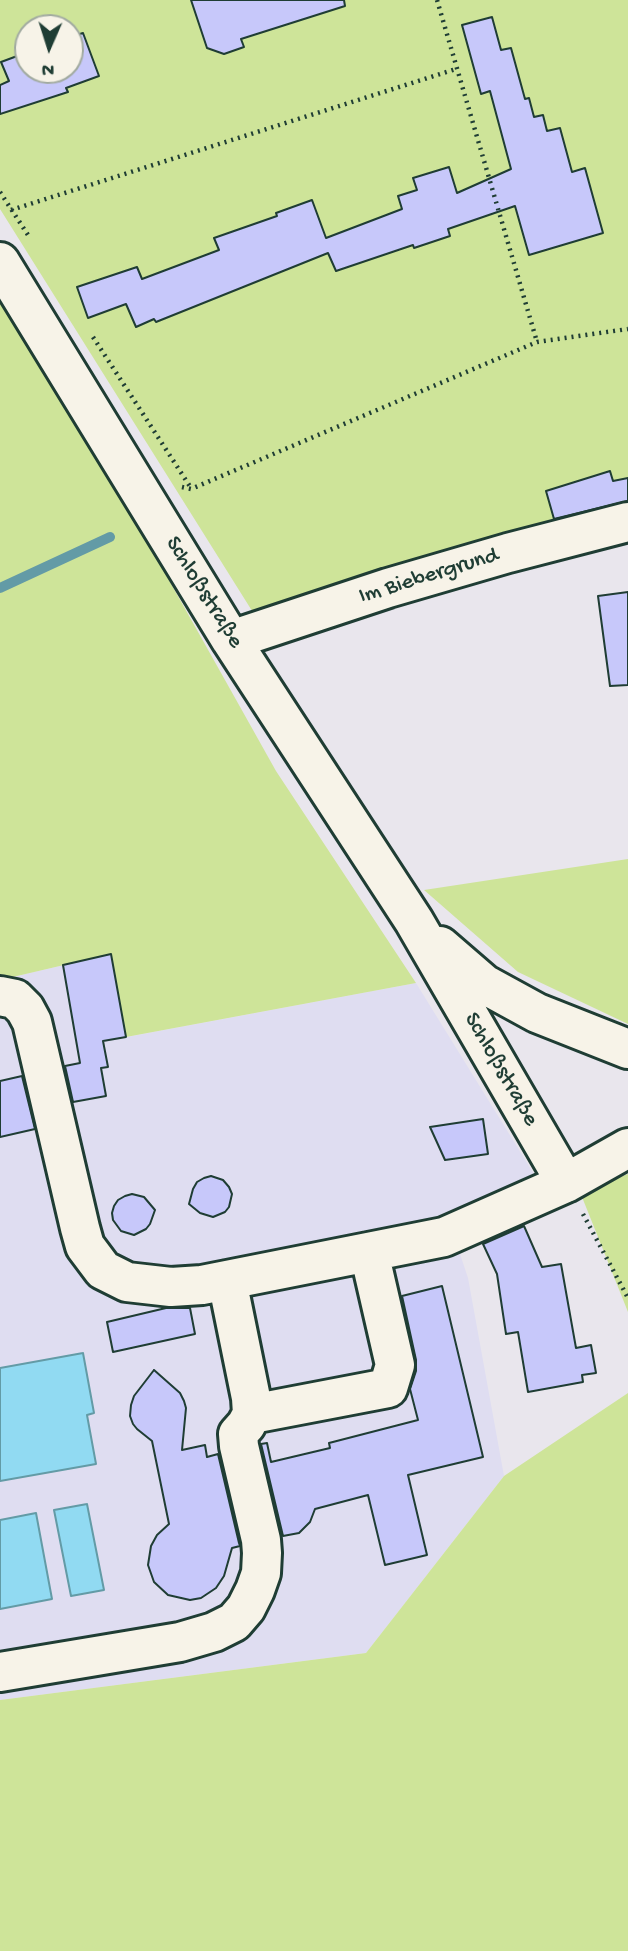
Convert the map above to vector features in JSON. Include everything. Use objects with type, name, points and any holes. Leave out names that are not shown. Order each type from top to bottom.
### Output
[{"type":"street","name":"Schloßstraße","points":[[0,262],[231,640],[414,920],[566,1183]]},
{"type":"street","name":"Im Biebergrund","points":[[231,640],[388,588],[628,522]]},
{"type":"street","name":"Schloßstraße","points":[[414,920],[484,984],[537,1013],[628,1049]]},
{"type":"street","points":[[0,996],[15,999],[32,1022],[85,1246],[103,1270],[127,1282],[171,1287],[192,1286],[444,1237],[566,1183],[628,1148]]},
{"type":"street","points":[[252,1414],[388,1388],[395,1365],[369,1252]]},
{"type":"street","points":[[0,1672],[180,1642],[214,1632],[234,1622],[246,1608],[261,1573],[261,1540],[239,1446],[238,1434],[252,1414],[251,1398],[227,1280]]},
{"type":"path","points":[[437,0],[537,342]]},
{"type":"path","points":[[11,210],[456,69]]},
{"type":"path","points":[[0,192],[34,245]]},
{"type":"path","points":[[86,326],[191,489]]},
{"type":"path","points":[[171,485],[191,489],[537,342],[628,329]]},
{"type":"path","points":[[566,1183],[628,1297]]},
{"type":"shaded area","points":[[111,954],[127,1037],[416,983],[537,1179],[448,1218],[468,1278],[504,1476],[366,1653],[0,1700],[0,980]]},
{"type":"green space","points":[[0,0],[628,0],[628,506],[254,614],[0,209]]},
{"type":"green space","points":[[0,301],[128,507],[276,771],[416,983],[126,1037],[111,954],[0,980]]},
{"type":"green space","points":[[628,859],[628,1024],[518,972],[424,890]]},
{"type":"green space","points":[[628,1174],[628,1312],[580,1192]]},
{"type":"green space","points":[[628,1393],[628,1951],[0,1951],[0,1700],[366,1653],[504,1476]]},
{"type":"water","points":[[83,1353],[94,1413],[87,1415],[96,1464],[0,1481],[0,1368]]},
{"type":"water","points":[[87,1504],[104,1590],[71,1596],[54,1510]]},
{"type":"water","points":[[36,1513],[52,1599],[0,1609],[0,1520]]},
{"type":"building","points":[[191,0],[344,0],[345,6],[241,39],[244,47],[224,54],[207,48]]},
{"type":"building","points":[[492,17],[501,50],[511,48],[525,99],[529,98],[534,117],[543,115],[547,131],[560,128],[572,172],[585,168],[603,233],[529,255],[515,206],[448,229],[450,236],[414,248],[413,245],[336,271],[328,253],[156,322],[154,319],[136,327],[126,304],[88,318],[77,287],[137,267],[142,279],[219,250],[214,238],[277,216],[276,213],[312,200],[326,238],[402,209],[398,196],[417,190],[413,178],[449,167],[457,193],[511,169],[490,91],[481,94],[462,25]]},
{"type":"building","points":[[84,36],[99,76],[84,81]]},
{"type":"building","points":[[14,57],[14,84],[77,84],[66,88],[68,92],[0,114],[0,85],[9,81],[1,62]]},
{"type":"building","points":[[610,471],[613,481],[628,478],[628,501],[554,519],[546,491]]},
{"type":"building","points":[[628,592],[628,685],[610,686],[598,596]]},
{"type":"building","points":[[111,954],[126,1037],[103,1041],[108,1067],[101,1068],[106,1096],[73,1102],[65,1066],[80,1063],[63,965]]},
{"type":"building","points":[[22,1076],[35,1129],[0,1137],[0,1081]]},
{"type":"building","points":[[483,1119],[488,1154],[445,1160],[430,1127]]},
{"type":"building","points":[[211,1176],[223,1180],[232,1194],[225,1212],[213,1217],[200,1213],[189,1204],[197,1182]]},
{"type":"building","points":[[132,1194],[144,1197],[155,1210],[146,1229],[134,1235],[121,1231],[113,1220],[112,1213],[118,1200]]},
{"type":"building","points":[[524,1226],[542,1267],[561,1264],[576,1348],[591,1345],[596,1373],[582,1375],[583,1382],[528,1392],[518,1332],[506,1334],[497,1274],[483,1244]]},
{"type":"building","points":[[442,1286],[483,1457],[408,1475],[427,1555],[385,1565],[368,1495],[315,1509],[310,1522],[299,1533],[283,1536],[261,1444],[267,1443],[271,1462],[330,1448],[329,1443],[418,1420],[410,1389],[416,1371],[416,1360],[402,1296]]},
{"type":"building","points":[[166,1308],[190,1308],[195,1334],[113,1352],[107,1322]]},
{"type":"building","points":[[154,1370],[180,1393],[184,1401],[186,1408],[182,1450],[205,1445],[207,1457],[218,1454],[240,1546],[232,1548],[224,1576],[216,1588],[201,1598],[190,1600],[168,1595],[154,1582],[148,1565],[151,1546],[157,1535],[169,1524],[152,1441],[137,1429],[130,1416],[134,1396]]},
{"type":"waterway","points":[[0,588],[110,537]]}]
